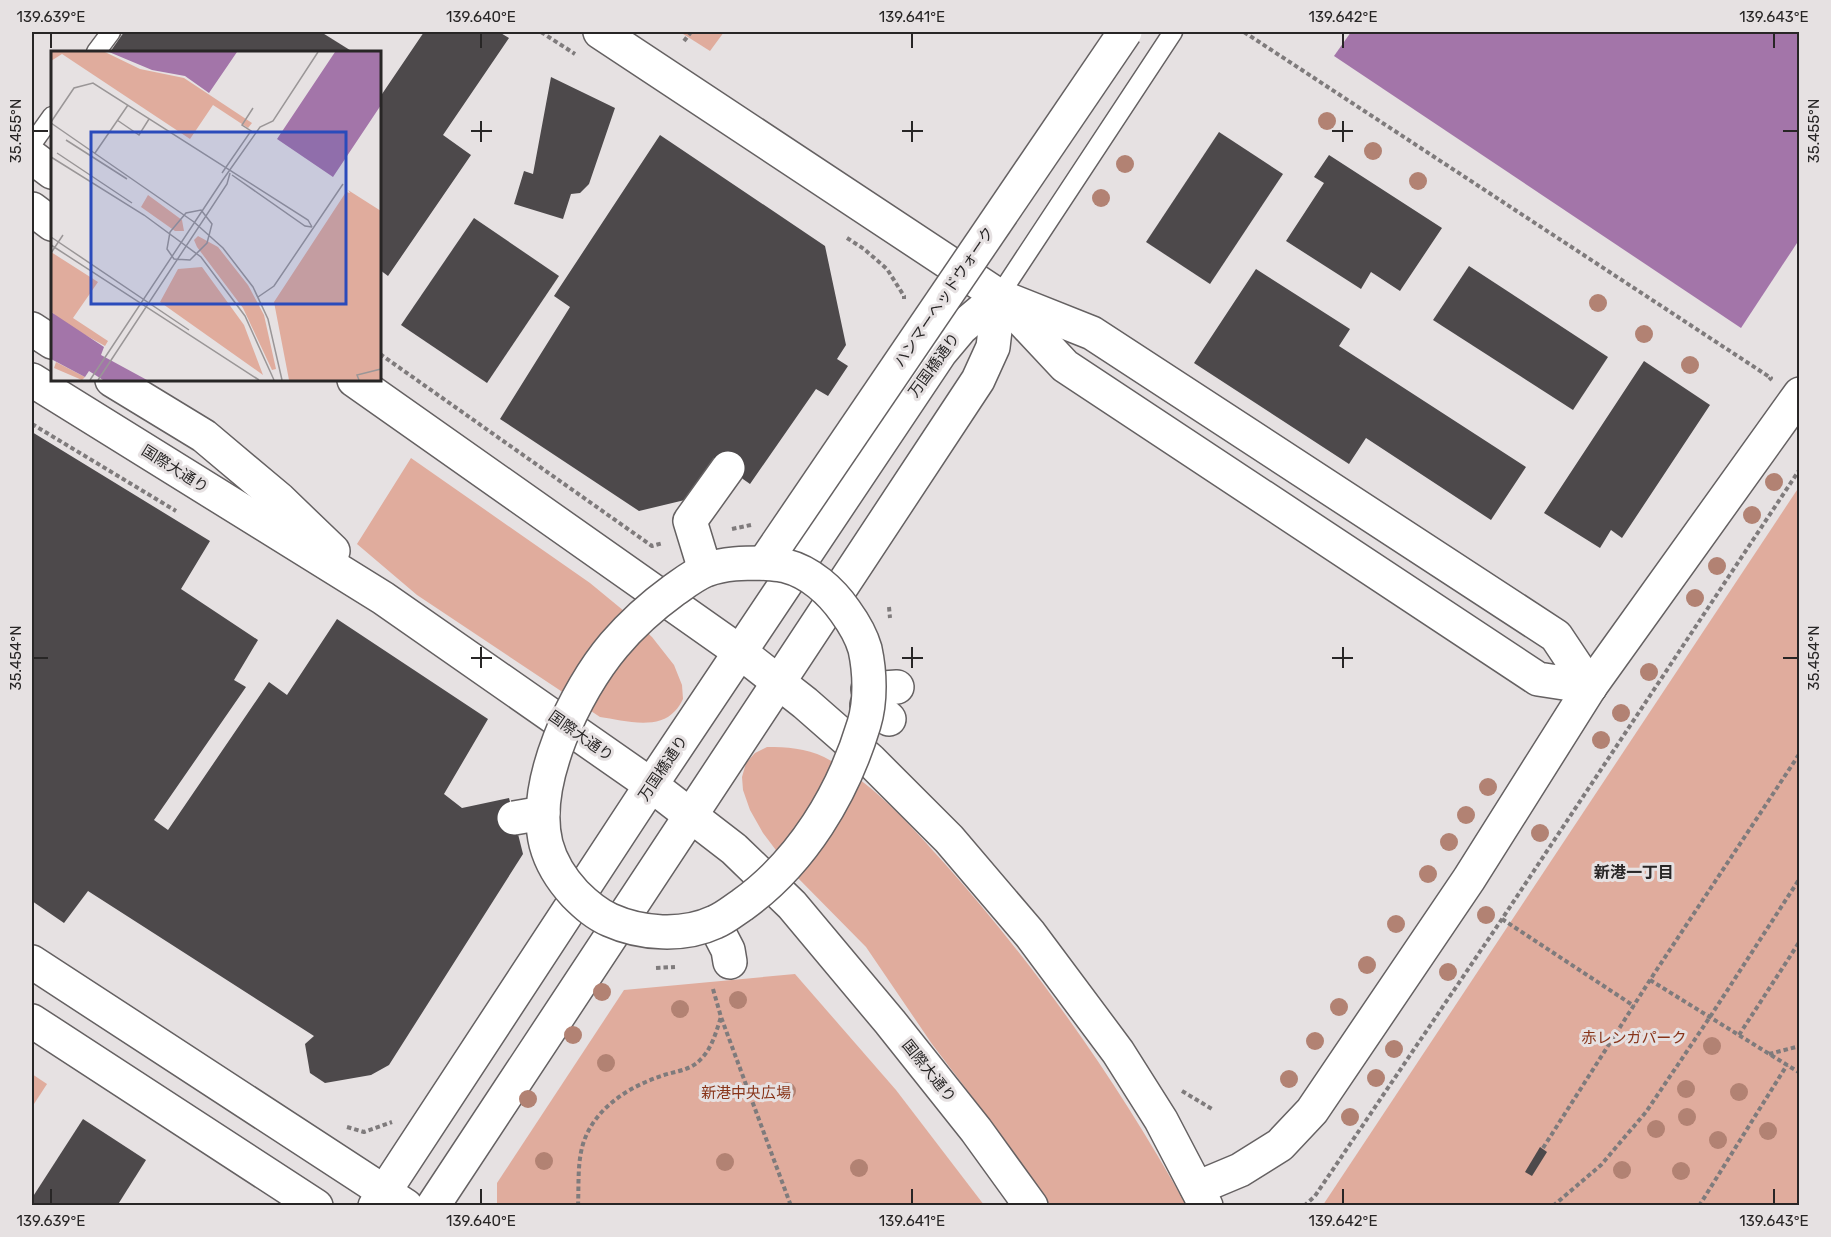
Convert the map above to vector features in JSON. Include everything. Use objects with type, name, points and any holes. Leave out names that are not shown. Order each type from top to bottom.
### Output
[{"type":"street","points":[[600,32],[999,296],[1092,333],[1556,636],[1590,687]]},
{"type":"street","name":"ハンマーヘッドウォーク","points":[[764,563],[1125,32]]},
{"type":"street","points":[[32,157],[51,171]]},
{"type":"street","points":[[32,209],[51,223]]},
{"type":"street","points":[[433,1206],[978,380],[993,347],[999,296]]},
{"type":"street","points":[[999,296],[1065,366],[1528,673],[1538,679],[1590,687]]},
{"type":"street","name":"万国橋通り","points":[[389,1201],[651,785],[940,353],[961,328],[999,296]]},
{"type":"street","points":[[32,329],[51,341]]},
{"type":"street","name":"国際大通り","points":[[32,380],[383,598],[651,785],[734,849],[792,905],[890,1022],[976,1130],[1031,1206]]},
{"type":"street","points":[[114,381],[204,436],[279,499],[383,598]]},
{"type":"street","points":[[330,381],[426,429]]},
{"type":"street","points":[[355,381],[740,652],[779,681],[870,760],[949,839],[1030,934],[1118,1052],[1161,1119],[1202,1197],[1280,1145],[1312,1111],[1469,879],[1590,687],[1800,394]]},
{"type":"street","points":[[705,570],[690,521],[728,468]]},
{"type":"street","points":[[764,563],[788,566],[814,579],[836,597],[854,623],[864,645],[867,663],[880,700],[864,723],[844,777],[832,801],[804,844],[770,882],[714,923],[699,928],[674,932],[647,931],[622,926],[598,915],[567,885],[553,865],[546,843],[528,815],[547,780],[567,720],[594,672],[614,644],[661,599],[705,570],[731,564],[764,563]]},
{"type":"street","points":[[714,923],[728,950],[721,971]]},
{"type":"street","points":[[32,962],[389,1201]]},
{"type":"street","points":[[32,1021],[316,1206]]},
{"type":"lane","points":[[97,51],[111,32]]},
{"type":"lane","points":[[999,296],[1173,32]]},
{"type":"lane","points":[[32,144],[51,117]]},
{"type":"path","points":[[541,32],[580,58]]},
{"type":"path","points":[[684,41],[691,32]]},
{"type":"path","points":[[1244,32],[1771,378],[1765,386]]},
{"type":"path","points":[[844,236],[864,249],[887,269],[904,296],[905,305]]},
{"type":"path","points":[[381,355],[652,546],[668,543]]},
{"type":"path","points":[[32,424],[185,517]]},
{"type":"path","points":[[1304,1206],[1315,1196],[1502,919],[1800,469]]},
{"type":"path","points":[[723,531],[756,524]]},
{"type":"path","points":[[1543,1148],[1650,980],[1800,753]]},
{"type":"path","points":[[1553,1206],[1601,1165],[1646,1112],[1800,878]]},
{"type":"path","points":[[1502,919],[1634,1006]]},
{"type":"path","points":[[1739,1035],[1800,941]]},
{"type":"path","points":[[578,1206],[582,1149],[596,1117],[611,1103],[635,1087],[685,1070],[702,1058],[712,1042],[721,1017],[721,971]]},
{"type":"path","points":[[1650,980],[1800,1072]]},
{"type":"path","points":[[721,1017],[790,1206]]},
{"type":"path","points":[[1769,1054],[1800,1046]]},
{"type":"path","points":[[1699,1206],[1787,1065]]},
{"type":"path","points":[[344,1126],[364,1132],[396,1120]]},
{"type":"path","points":[[485,1205],[501,1206]]},
{"type":"green space","points":[[680,32],[724,32],[710,51]]},
{"type":"green space","points":[[411,458],[590,583],[652,637],[674,665],[682,685],[683,699],[675,711],[659,721],[639,723],[600,717],[417,595],[357,544]]},
{"type":"green space","name":"赤レンガパーク","points":[[1799,487],[1799,1205],[1323,1205]]},
{"type":"green space","points":[[767,747],[803,750],[824,757],[842,767],[890,805],[919,835],[980,905],[1045,987],[1105,1071],[1186,1205],[1050,1205],[1005,1140],[932,1044],[866,947],[794,874],[763,833],[750,810],[743,790],[742,777],[746,763],[755,753]]},
{"type":"green space","name":"新港中央広場","points":[[795,974],[896,1090],[984,1205],[497,1205],[497,1183],[624,990]]},
{"type":"green space","points":[[32,1074],[47,1084],[32,1107]]},
{"type":"shaded area","points":[[1351,32],[1799,32],[1799,240],[1741,328],[1334,56]]},
{"type":"building","points":[[124,32],[321,32],[351,51],[111,51]]},
{"type":"building","points":[[424,32],[499,32],[509,38],[443,135],[471,155],[388,276],[381,271],[381,96]]},
{"type":"building","points":[[551,77],[615,108],[589,184],[580,193],[571,194],[563,219],[514,204],[524,171],[533,174]]},
{"type":"building","points":[[1219,132],[1283,174],[1210,284],[1146,242]]},
{"type":"building","points":[[660,135],[825,246],[846,345],[837,359],[848,366],[828,396],[816,389],[750,484],[716,460],[689,499],[639,511],[500,419],[570,307],[554,296]]},
{"type":"building","points":[[1329,155],[1442,228],[1400,291],[1371,272],[1361,289],[1286,241],[1324,183],[1314,177]]},
{"type":"building","points":[[474,218],[559,276],[487,383],[401,325]]},
{"type":"building","points":[[1469,266],[1608,357],[1573,410],[1433,320]]},
{"type":"building","points":[[1256,269],[1350,329],[1339,346],[1526,467],[1491,520],[1366,438],[1349,464],[1194,363]]},
{"type":"building","points":[[1644,361],[1710,405],[1622,538],[1611,530],[1600,548],[1544,513]]},
{"type":"building","points":[[32,432],[210,541],[181,589],[258,640],[234,680],[246,687],[154,820],[168,830],[269,682],[287,695],[337,619],[488,719],[444,794],[462,808],[509,798],[523,854],[389,1065],[371,1075],[325,1083],[310,1073],[305,1044],[314,1036],[88,891],[64,923],[32,901]]},
{"type":"building","points":[[83,1119],[146,1160],[117,1206],[32,1206],[32,1198]]},
{"type":"building","points":[[1540,1147],[1547,1152],[1532,1176],[1525,1172]]},
{"type":"district","name":"新港一丁目","points":[[1634,872]]}]
